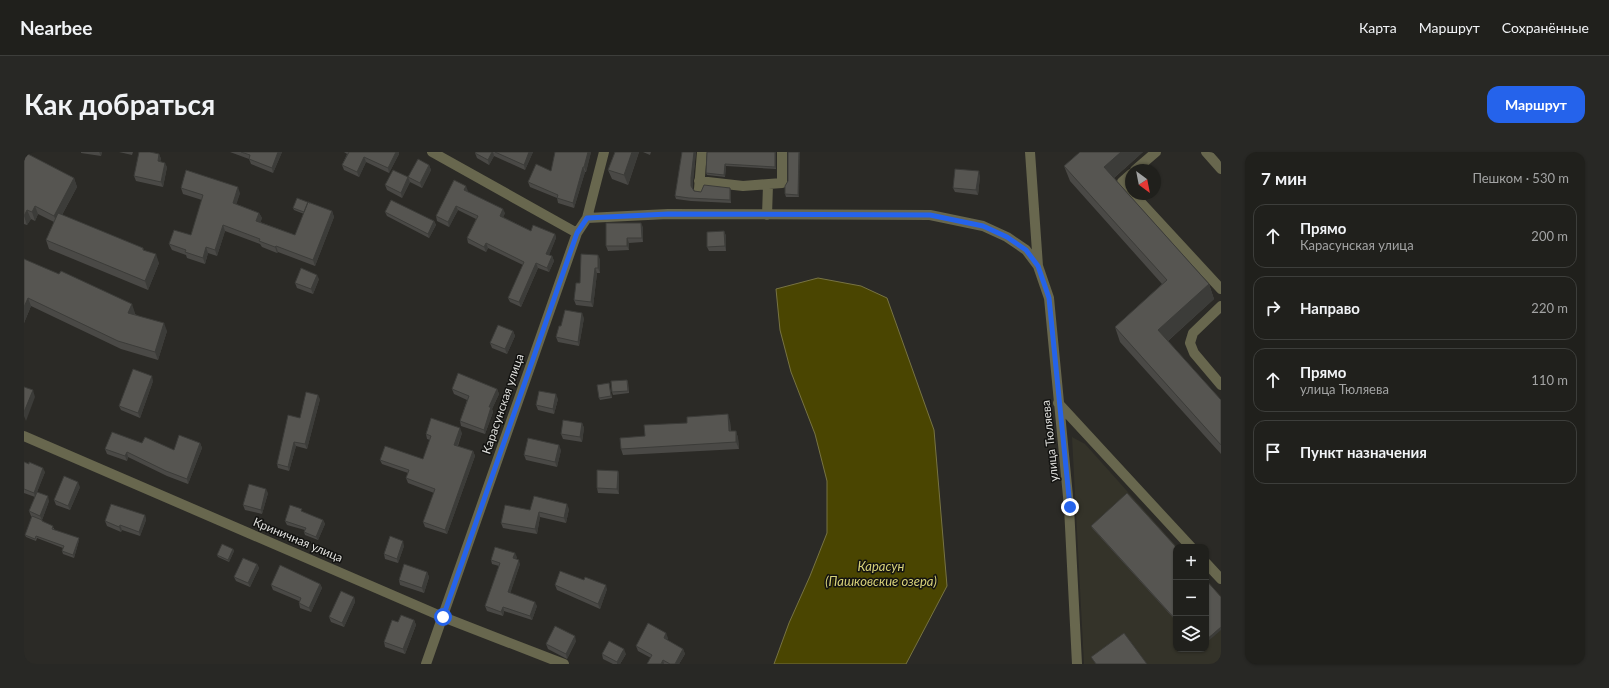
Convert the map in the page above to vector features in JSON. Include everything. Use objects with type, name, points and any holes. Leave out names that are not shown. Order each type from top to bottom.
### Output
[{"type":"street","points":[[432,152],[577,233]]},
{"type":"street","name":"Карасунская улица","points":[[426,664],[577,233],[587,218],[604,152]]},
{"type":"street","points":[[702,152],[699,185],[743,186],[782,183],[782,152]]},
{"type":"street","points":[[1030,152],[1038,266]]},
{"type":"street","points":[[1142,164],[1156,152]]},
{"type":"street","points":[[1206,152],[1221,169]]},
{"type":"street","points":[[767,215],[768,185]]},
{"type":"street","points":[[1139,200],[1221,289]]},
{"type":"street","points":[[587,218],[668,214],[930,215],[983,226],[1007,237],[1026,250],[1038,266]]},
{"type":"street","name":"улица Тюляева","points":[[1038,266],[1049,298],[1058,403],[1070,507],[1077,664]]},
{"type":"street","points":[[1221,306],[1193,333],[1190,343],[1194,353],[1221,385]]},
{"type":"street","points":[[1058,403],[1189,544]]},
{"type":"street","name":"Криничная улица","points":[[24,436],[443,617],[564,664]]},
{"type":"street","points":[[1209,566],[1221,579]]},
{"type":"shaded area","points":[[1072,437],[1085,444],[1174,544],[1173,544],[1173,652],[1209,652],[1209,583],[1221,596],[1221,664],[1084,664]]},
{"type":"water","name":"Карасун (Пашковские озера)","points":[[818,278],[861,286],[887,298],[934,430],[947,586],[906,664],[774,664],[789,623],[827,533],[827,481],[815,434],[791,372],[780,330],[776,289]]},
{"type":"building","points":[[24,152],[74,178],[54,216],[35,206],[32,212],[27,210],[24,216]]},
{"type":"building","points":[[139,152],[159,154],[158,161],[165,163],[161,182],[134,176]]},
{"type":"building","points":[[241,152],[278,152],[272,168],[249,159],[250,155]]},
{"type":"building","points":[[349,152],[396,152],[388,168],[364,157],[357,172],[342,165]]},
{"type":"building","points":[[492,152],[488,160],[475,153]]},
{"type":"building","points":[[495,152],[529,152],[524,165]]},
{"type":"building","points":[[555,152],[588,152],[573,203],[557,198],[558,195],[528,182],[536,164],[551,171]]},
{"type":"building","points":[[615,152],[632,152],[624,175],[608,170]]},
{"type":"building","points":[[682,152],[694,152],[691,186],[694,191],[701,192],[704,185],[730,188],[730,200],[675,196]]},
{"type":"building","points":[[707,152],[775,152],[775,167],[725,164],[724,175],[706,173]]},
{"type":"building","points":[[788,152],[799,152],[798,195],[785,194],[785,186],[788,181]]},
{"type":"building","points":[[1080,152],[1121,152],[1104,167],[1125,190],[1125,200],[1134,200],[1209,284],[1158,330],[1221,400],[1221,445],[1115,327],[1167,280],[1064,166]]},
{"type":"building","points":[[418,159],[429,165],[420,183],[408,177]]},
{"type":"building","points":[[955,169],[979,171],[976,190],[953,188]]},
{"type":"building","points":[[186,170],[238,187],[233,203],[259,213],[256,221],[295,235],[308,202],[332,211],[313,260],[259,241],[260,239],[223,225],[215,250],[206,247],[203,258],[185,252],[186,250],[169,244],[174,230],[191,235],[203,195],[181,188]]},
{"type":"building","points":[[393,170],[408,177],[401,193],[385,185]]},
{"type":"building","points":[[454,180],[466,186],[464,190],[503,209],[500,216],[531,231],[533,225],[555,234],[546,254],[552,256],[547,268],[536,263],[519,302],[508,298],[524,262],[486,243],[484,247],[467,238],[478,216],[456,206],[448,222],[436,216]]},
{"type":"building","points":[[297,198],[308,202],[304,212],[293,208]]},
{"type":"building","points":[[391,200],[434,221],[428,234],[385,212]]},
{"type":"building","points":[[58,213],[143,248],[143,250],[156,254],[145,281],[46,240]]},
{"type":"building","points":[[606,223],[641,223],[642,238],[627,238],[627,246],[606,246]]},
{"type":"building","points":[[724,231],[725,246],[707,247],[707,232]]},
{"type":"building","points":[[581,254],[598,255],[598,268],[595,268],[591,302],[574,300],[576,283],[580,283]]},
{"type":"building","points":[[24,259],[59,274],[61,271],[132,304],[128,313],[164,323],[155,352],[118,341],[28,298],[24,307]]},
{"type":"building","points":[[301,268],[317,275],[311,289],[295,283]]},
{"type":"building","points":[[565,310],[582,313],[578,342],[556,337],[559,326],[561,326]]},
{"type":"building","points":[[498,325],[513,331],[505,349],[490,343]]},
{"type":"building","points":[[133,369],[152,376],[138,413],[119,406]]},
{"type":"building","points":[[458,373],[497,389],[489,407],[491,407],[484,430],[460,421],[469,396],[452,389]]},
{"type":"building","points":[[627,380],[628,391],[612,392],[611,381]]},
{"type":"building","points":[[609,383],[611,396],[599,398],[597,385]]},
{"type":"building","points":[[24,387],[33,390],[24,412]]},
{"type":"building","points":[[539,391],[556,394],[553,409],[536,405]]},
{"type":"building","points":[[306,392],[318,395],[305,444],[294,442],[288,467],[277,464],[288,415],[300,418]]},
{"type":"building","points":[[728,414],[729,431],[736,431],[736,442],[621,449],[620,438],[645,436],[644,425],[687,423],[687,417]]},
{"type":"building","points":[[431,418],[460,428],[454,445],[473,451],[445,530],[423,522],[435,489],[406,478],[409,470],[380,460],[385,446],[423,459],[431,436],[426,434]]},
{"type":"building","points":[[563,420],[582,423],[580,437],[561,434]]},
{"type":"building","points":[[112,432],[142,443],[145,437],[174,450],[179,435],[200,443],[187,479],[166,471],[127,452],[125,456],[105,449]]},
{"type":"building","points":[[528,438],[559,445],[555,462],[524,455]]},
{"type":"building","points":[[24,462],[29,464],[29,462],[43,468],[34,493],[24,489]]},
{"type":"building","points":[[597,470],[618,471],[617,489],[597,488]]},
{"type":"building","points":[[64,476],[78,482],[68,506],[54,500]]},
{"type":"building","points":[[249,484],[266,489],[261,510],[243,505]]},
{"type":"building","points":[[37,492],[48,496],[40,516],[29,511]]},
{"type":"building","points":[[1127,493],[1173,544],[1173,617],[1091,526]]},
{"type":"building","points":[[534,496],[567,504],[564,518],[539,512],[535,529],[501,523],[505,505],[530,510]]},
{"type":"building","points":[[111,504],[145,515],[139,532],[120,525],[119,527],[105,521]]},
{"type":"building","points":[[290,505],[302,509],[301,511],[323,520],[316,537],[304,532],[306,528],[285,521]]},
{"type":"building","points":[[32,516],[53,526],[52,529],[79,538],[73,555],[62,551],[64,546],[36,536],[35,539],[25,535]]},
{"type":"building","points":[[390,536],[403,541],[397,559],[384,554]]},
{"type":"building","points":[[222,544],[233,549],[228,560],[217,555]]},
{"type":"building","points":[[495,547],[515,553],[513,558],[519,560],[508,592],[535,602],[530,616],[503,607],[501,612],[485,606],[500,563],[491,560]]},
{"type":"building","points":[[243,558],[257,564],[248,583],[234,577]]},
{"type":"building","points":[[404,564],[427,572],[422,588],[399,580]]},
{"type":"building","points":[[280,565],[320,584],[309,608],[299,603],[301,598],[271,585]]},
{"type":"building","points":[[560,571],[584,580],[585,577],[606,585],[598,604],[555,585]]},
{"type":"building","points":[[1209,583],[1221,597],[1221,627],[1209,637]]},
{"type":"building","points":[[341,591],[354,597],[342,623],[329,617]]},
{"type":"building","points":[[401,615],[414,620],[403,649],[384,642],[392,620],[398,622]]},
{"type":"building","points":[[648,623],[666,633],[664,638],[683,649],[675,664],[670,664],[663,660],[661,664],[647,664],[652,655],[636,646]]},
{"type":"building","points":[[555,626],[575,636],[566,654],[546,644]]},
{"type":"building","points":[[1124,633],[1147,664],[1096,664],[1091,657]]},
{"type":"building","points":[[609,641],[624,649],[617,662],[602,654]]},
{"type":"route","points":[[443,617],[577,233],[587,218],[668,214],[930,215],[983,226],[1007,237],[1026,250],[1038,266],[1049,298],[1058,403],[1070,507]]}]
